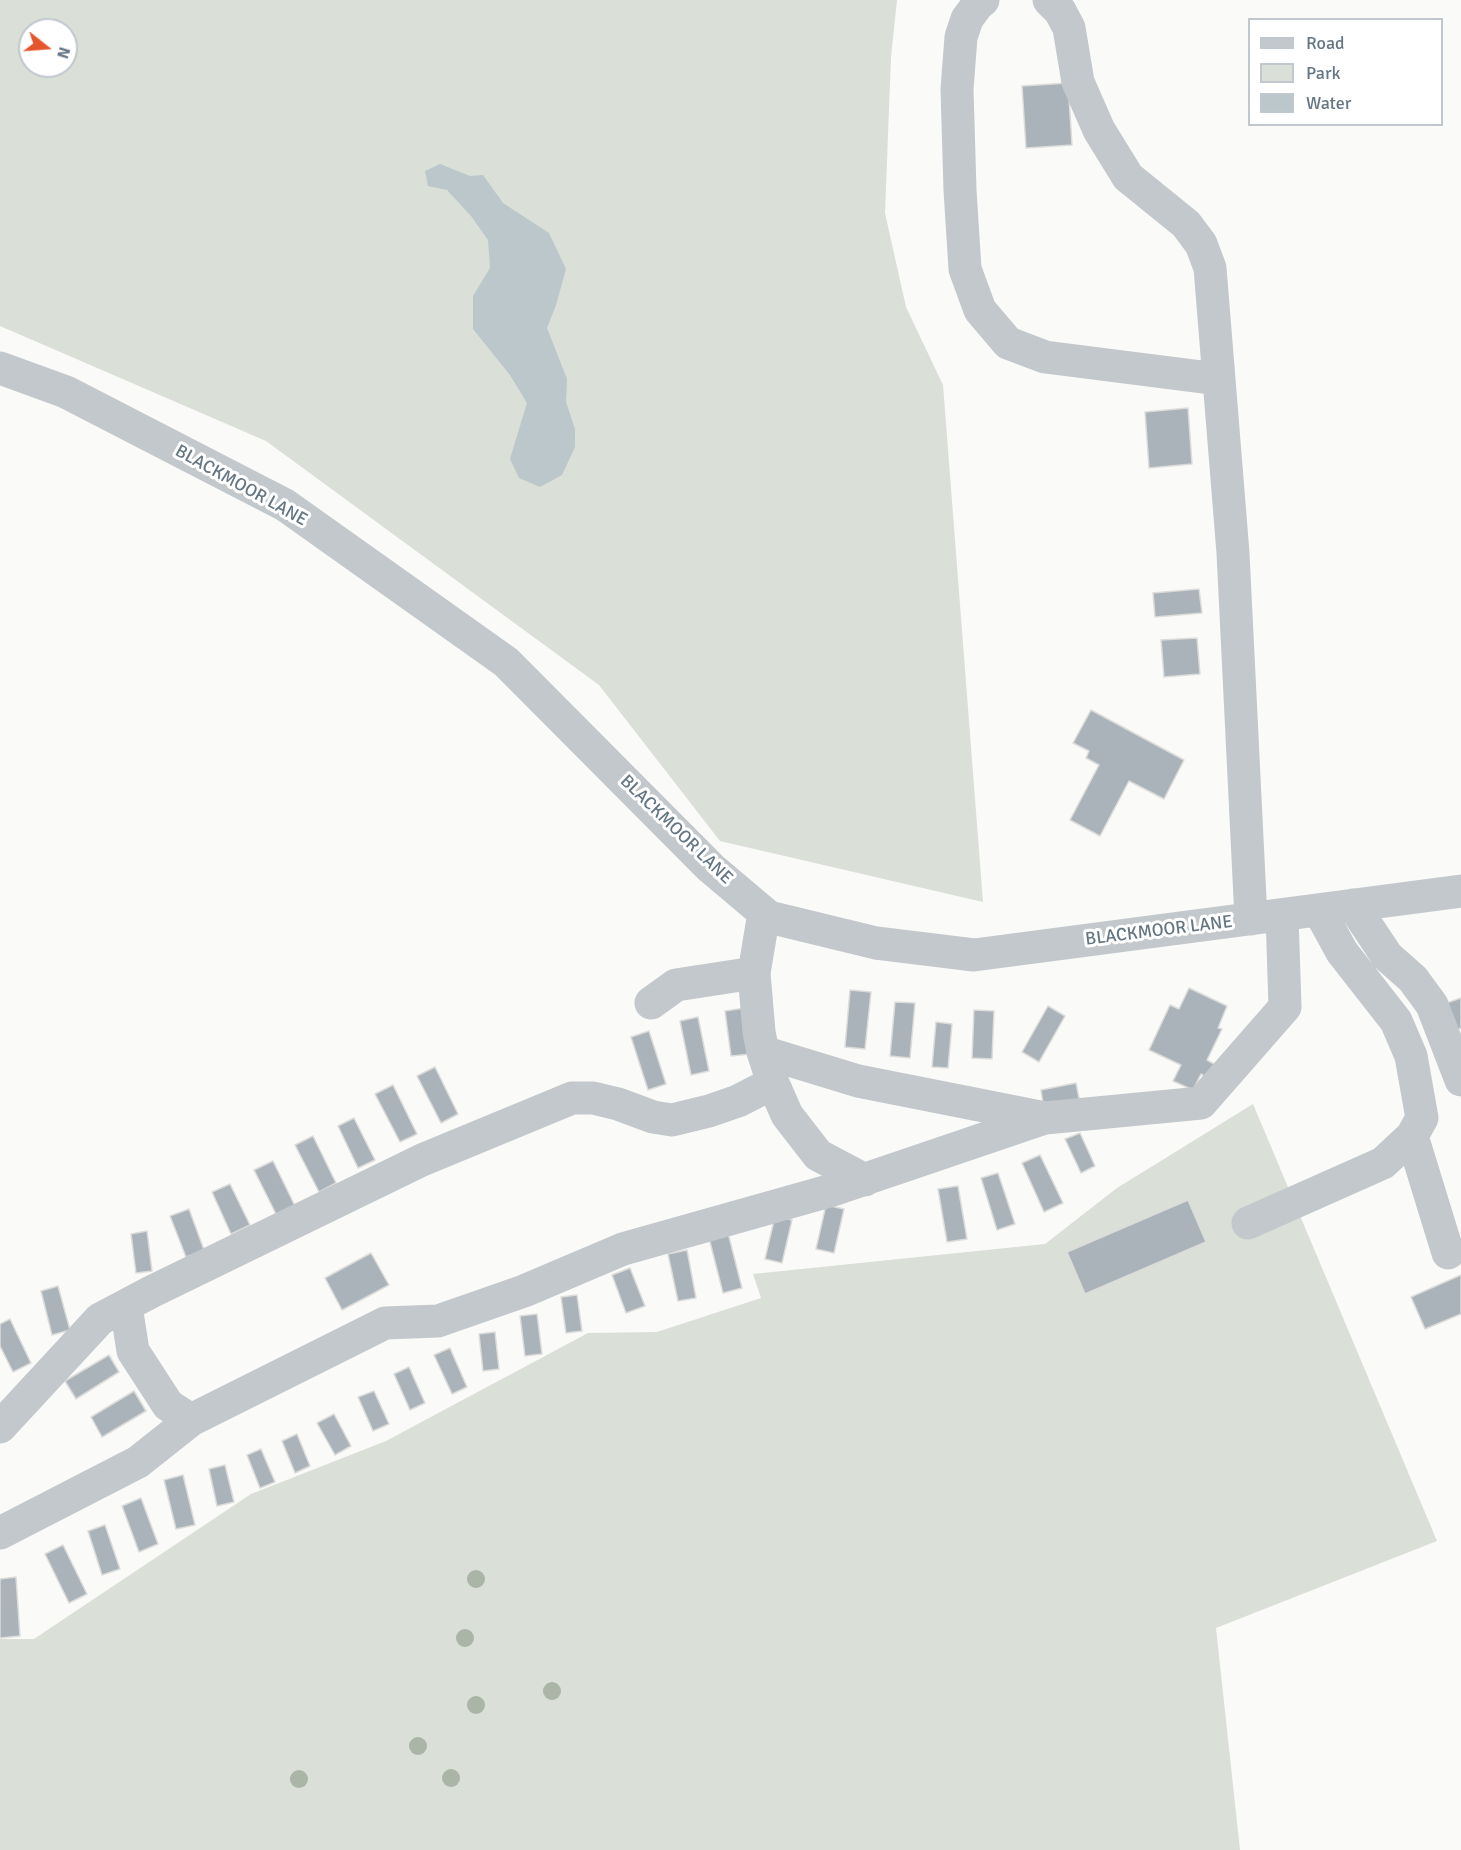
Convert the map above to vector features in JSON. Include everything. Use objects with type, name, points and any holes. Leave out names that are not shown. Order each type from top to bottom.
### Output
[{"type":"street","points":[[983,0],[978,3],[967,19],[961,37],[957,89],[965,269],[980,310],[1008,343],[1045,357],[1218,379]]},
{"type":"street","points":[[0,1533],[138,1462],[191,1420],[385,1323],[438,1320],[524,1291],[623,1248],[865,1180],[1046,1118],[1201,1103],[1285,1007],[1267,917],[1233,553],[1210,268],[1201,244],[1186,224],[1128,177],[1100,130],[1078,82],[1068,28],[1060,11],[1049,0]]},
{"type":"street","name":"BLACKMOOR LANE","points":[[0,368],[66,392],[285,506],[506,662],[711,868],[769,916],[876,943],[975,955],[1461,891]]},
{"type":"street","points":[[1353,905],[1387,956],[1413,979],[1432,1005],[1461,1080]]},
{"type":"street","points":[[1248,1222],[1383,1163],[1412,1136],[1422,1118],[1411,1056],[1396,1021],[1342,952],[1319,910]]},
{"type":"street","points":[[765,913],[754,973],[759,1032],[773,1083],[787,1115],[818,1155],[865,1180]]},
{"type":"street","points":[[651,1003],[676,985],[754,973]]},
{"type":"street","points":[[764,1052],[858,1081],[1046,1118]]},
{"type":"street","points":[[0,1427],[100,1319],[422,1160],[573,1098],[593,1098],[618,1104],[653,1117],[672,1120],[738,1101],[773,1083]]},
{"type":"street","points":[[1412,1136],[1448,1253]]},
{"type":"street","points":[[126,1306],[133,1352],[168,1405],[191,1420]]},
{"type":"green space","points":[[0,0],[897,0],[891,57],[885,213],[906,307],[943,385],[983,902],[720,841],[599,685],[266,441],[0,326]]},
{"type":"green space","points":[[1253,1104],[1437,1541],[1216,1628],[1240,1850],[0,1850],[0,1639],[34,1639],[251,1494],[386,1441],[588,1333],[657,1332],[761,1298],[753,1274],[1045,1244],[1117,1188]]},
{"type":"water","points":[[440,164],[470,176],[483,175],[503,203],[549,233],[566,269],[547,328],[567,379],[566,402],[575,429],[575,447],[562,475],[540,487],[519,478],[510,459],[527,403],[510,375],[473,329],[473,296],[490,268],[488,240],[471,216],[447,190],[428,186],[425,171]]},
{"type":"building","points":[[1068,83],[1072,145],[1026,148],[1022,86]]},
{"type":"building","points":[[1188,408],[1192,464],[1149,468],[1145,412]]},
{"type":"building","points":[[1199,589],[1202,613],[1155,617],[1153,593]]},
{"type":"building","points":[[1197,638],[1200,674],[1164,677],[1161,640]]},
{"type":"building","points":[[1091,710],[1184,760],[1164,799],[1129,781],[1100,836],[1070,820],[1099,765],[1086,758],[1089,751],[1073,743]]},
{"type":"building","points":[[1189,988],[1227,1006],[1218,1028],[1222,1029],[1207,1060],[1214,1064],[1208,1078],[1201,1074],[1193,1090],[1173,1081],[1181,1065],[1149,1050],[1170,1005],[1179,1009]]},
{"type":"building","points":[[850,990],[871,992],[865,1049],[845,1047]]},
{"type":"building","points":[[1461,998],[1461,1028],[1450,1032],[1441,1005]]},
{"type":"building","points":[[895,1002],[915,1003],[910,1058],[890,1056]]},
{"type":"building","points":[[1048,1006],[1065,1016],[1039,1062],[1022,1052]]},
{"type":"building","points":[[745,1008],[751,1054],[731,1056],[725,1011]]},
{"type":"building","points":[[974,1010],[994,1011],[992,1059],[972,1058]]},
{"type":"building","points":[[698,1017],[709,1071],[691,1075],[680,1021]]},
{"type":"building","points":[[936,1022],[952,1024],[948,1068],[932,1067]]},
{"type":"building","points":[[649,1031],[666,1084],[648,1090],[631,1037]]},
{"type":"building","points":[[435,1067],[458,1114],[441,1123],[417,1076]]},
{"type":"building","points":[[1076,1083],[1080,1103],[1044,1110],[1041,1090]]},
{"type":"building","points":[[393,1085],[417,1134],[400,1142],[375,1094]]},
{"type":"building","points":[[354,1118],[375,1160],[358,1168],[338,1126]]},
{"type":"building","points":[[1080,1133],[1095,1166],[1081,1173],[1065,1139]]},
{"type":"building","points":[[313,1136],[336,1183],[319,1192],[295,1145]]},
{"type":"building","points":[[1040,1155],[1063,1203],[1044,1212],[1022,1163]]},
{"type":"building","points":[[273,1161],[296,1208],[278,1218],[254,1170]]},
{"type":"building","points":[[998,1173],[1015,1224],[997,1230],[981,1178]]},
{"type":"building","points":[[230,1184],[250,1225],[231,1234],[212,1192]]},
{"type":"building","points":[[958,1186],[967,1239],[947,1242],[938,1189]]},
{"type":"building","points":[[1188,1200],[1206,1242],[1085,1294],[1067,1252]]},
{"type":"building","points":[[826,1205],[844,1209],[834,1253],[816,1249]]},
{"type":"building","points":[[189,1209],[204,1250],[186,1257],[170,1216]]},
{"type":"building","points":[[775,1216],[792,1220],[782,1263],[765,1259]]},
{"type":"building","points":[[147,1231],[152,1271],[136,1273],[131,1234]]},
{"type":"building","points":[[728,1233],[742,1288],[723,1293],[709,1238]]},
{"type":"building","points":[[687,1250],[696,1298],[678,1301],[668,1254]]},
{"type":"building","points":[[371,1253],[389,1285],[342,1310],[325,1278]]},
{"type":"building","points":[[630,1268],[645,1306],[626,1313],[612,1275]]},
{"type":"building","points":[[1461,1275],[1461,1314],[1425,1329],[1411,1297]]},
{"type":"building","points":[[58,1286],[70,1330],[52,1335],[41,1291]]},
{"type":"building","points":[[577,1295],[582,1331],[566,1333],[561,1297]]},
{"type":"building","points":[[537,1314],[542,1354],[525,1356],[520,1316]]},
{"type":"building","points":[[10,1319],[31,1363],[13,1372],[0,1346],[0,1324]]},
{"type":"building","points":[[495,1332],[499,1369],[483,1371],[479,1334]]},
{"type":"building","points":[[450,1348],[467,1387],[452,1394],[434,1355]]},
{"type":"building","points":[[109,1355],[119,1372],[76,1399],[65,1381]]},
{"type":"building","points":[[409,1367],[425,1403],[410,1410],[394,1374]]},
{"type":"building","points":[[134,1391],[146,1411],[102,1437],[91,1417]]},
{"type":"building","points":[[374,1391],[389,1424],[373,1431],[358,1397]]},
{"type":"building","points":[[334,1414],[351,1446],[335,1455],[317,1423]]},
{"type":"building","points":[[297,1434],[310,1466],[295,1473],[282,1441]]},
{"type":"building","points":[[261,1449],[275,1482],[260,1488],[247,1455]]},
{"type":"building","points":[[225,1465],[234,1502],[217,1506],[209,1469]]},
{"type":"building","points":[[183,1475],[195,1525],[176,1529],[164,1480]]},
{"type":"building","points":[[141,1498],[158,1544],[139,1552],[122,1506]]},
{"type":"building","points":[[105,1525],[120,1569],[102,1575],[88,1531]]},
{"type":"building","points":[[63,1545],[87,1594],[69,1603],[45,1554]]},
{"type":"building","points":[[16,1577],[20,1636],[0,1638],[0,1579]]}]
